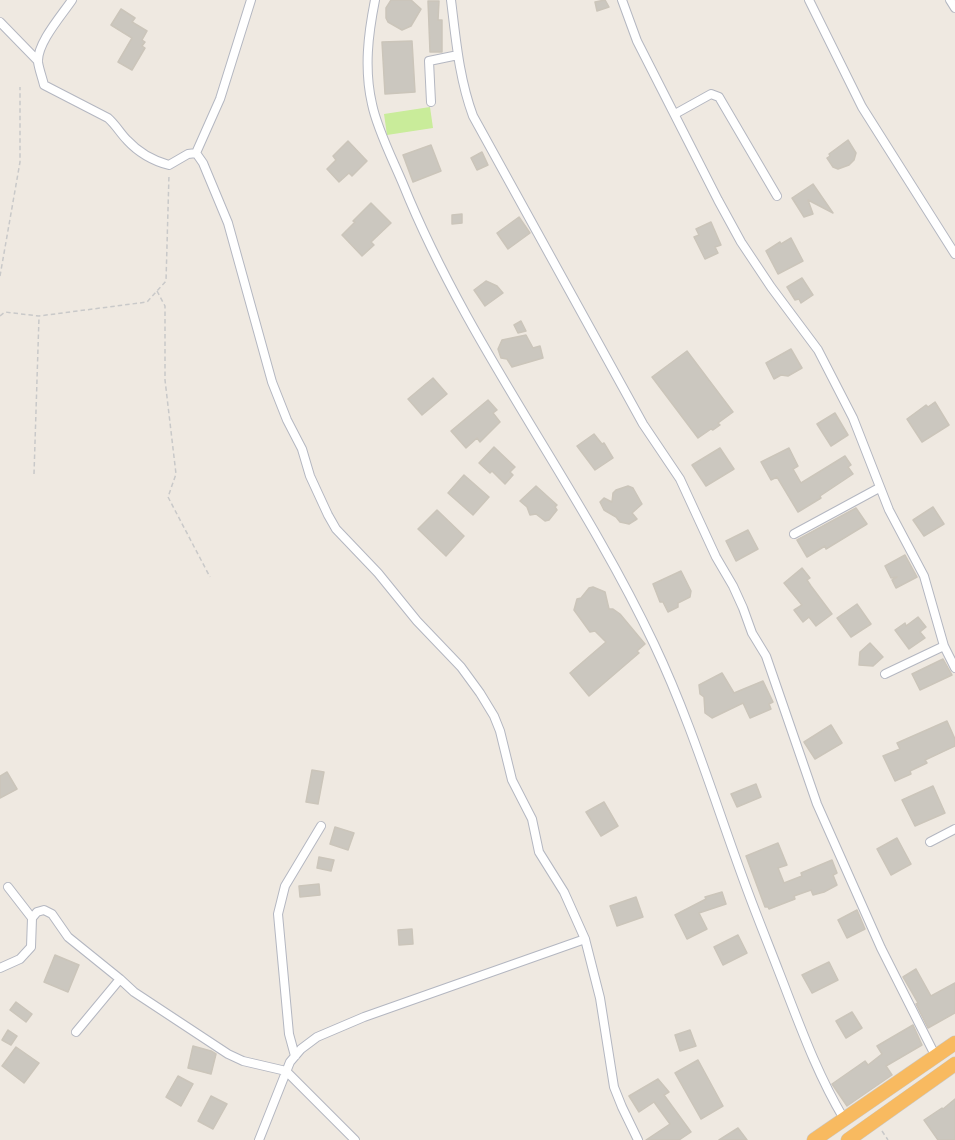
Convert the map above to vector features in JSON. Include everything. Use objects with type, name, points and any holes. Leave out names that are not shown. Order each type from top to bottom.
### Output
[{"type":"highway","points":[[814,1140],[955,1043]]},
{"type":"highway","points":[[848,1140],[955,1065]]},
{"type":"street","points":[[38,61],[46,39],[72,0]]},
{"type":"street","points":[[196,153],[220,99],[251,0]]},
{"type":"street","points":[[375,0],[368,37],[367,75],[372,106],[422,231],[462,311],[550,460],[585,512],[654,644],[692,735],[803,1037],[824,1085],[844,1119]]},
{"type":"street","points":[[451,0],[464,92],[473,116],[643,424],[680,479],[716,557],[743,608],[752,633],[766,656],[817,804],[881,948],[936,1057]]},
{"type":"street","points":[[622,0],[637,41],[741,242],[818,350],[853,418],[879,489],[924,576],[944,646],[955,668]]},
{"type":"street","points":[[809,0],[862,107],[955,254]]},
{"type":"street","points":[[950,0],[955,8]]},
{"type":"street","points":[[0,22],[38,61],[44,85],[108,118],[134,147],[150,158],[169,165],[188,154],[196,153]]},
{"type":"street","points":[[431,102],[429,61],[458,55]]},
{"type":"street","points":[[675,114],[711,94],[719,97],[777,196]]},
{"type":"street","points":[[196,153],[203,163],[228,223],[272,382],[287,420],[302,449],[324,507],[336,529],[378,573],[417,621],[460,667],[487,703],[500,730],[512,780],[532,819],[539,852],[564,892],[585,939],[600,998],[614,1087],[621,1107],[638,1140]]},
{"type":"street","points":[[794,534],[879,489]]},
{"type":"street","points":[[885,674],[944,646]]},
{"type":"street","points":[[294,1056],[289,1034],[278,914],[285,886],[321,826]]},
{"type":"street","points":[[930,842],[955,830]]},
{"type":"street","points":[[9,887],[32,918]]},
{"type":"street","points":[[0,968],[20,959],[31,946],[32,918],[37,912],[44,910],[52,914],[68,937],[134,992],[228,1054],[286,1071],[356,1140]]},
{"type":"street","points":[[259,1140],[294,1056],[317,1038],[342,1026],[585,939]]},
{"type":"street","points":[[76,1032],[120,979]]},
{"type":"path","points":[[0,276],[20,162],[20,87]]},
{"type":"path","points":[[0,316],[5,312],[39,316],[147,302],[166,281],[169,165]]},
{"type":"path","points":[[157,291],[165,306],[165,380],[176,474],[168,496],[210,578]]},
{"type":"path","points":[[34,474],[39,316]]},
{"type":"green space","points":[[430,107],[433,128],[387,135],[384,114]]},
{"type":"building","points":[[391,0],[411,0],[421,9],[411,26],[402,30],[388,22],[386,8]]},
{"type":"building","points":[[605,0],[609,7],[597,11],[595,2]]},
{"type":"building","points":[[428,1],[439,1],[438,20],[442,20],[442,52],[430,52]]},
{"type":"building","points":[[121,9],[135,18],[132,22],[147,31],[142,40],[145,42],[142,46],[145,48],[132,70],[118,62],[132,38],[111,25]]},
{"type":"building","points":[[412,41],[415,92],[385,94],[382,42]]},
{"type":"building","points":[[848,140],[856,153],[854,160],[849,165],[838,169],[833,167],[827,158],[829,154]]},
{"type":"building","points":[[348,141],[367,161],[352,176],[349,173],[339,182],[327,169],[336,160],[333,156]]},
{"type":"building","points":[[431,145],[441,171],[413,182],[403,155]]},
{"type":"building","points":[[482,152],[488,165],[477,170],[471,158]]},
{"type":"building","points":[[813,184],[833,213],[808,200],[813,214],[804,217],[792,198]]},
{"type":"building","points":[[371,203],[391,223],[371,242],[374,245],[362,256],[342,235]]},
{"type":"building","points":[[462,214],[462,223],[452,224],[452,215]]},
{"type":"building","points":[[519,217],[530,233],[508,249],[497,233]]},
{"type":"building","points":[[711,222],[721,245],[715,247],[718,253],[705,259],[694,237],[699,235],[696,229]]},
{"type":"building","points":[[791,238],[803,261],[778,274],[766,251]]},
{"type":"building","points":[[802,278],[813,295],[801,303],[799,299],[795,300],[787,287]]},
{"type":"building","points":[[486,281],[497,286],[503,293],[485,306],[474,290]]},
{"type":"building","points":[[521,321],[526,331],[518,333],[514,325]]},
{"type":"building","points":[[526,335],[533,348],[540,346],[543,358],[512,367],[507,359],[501,358],[498,349],[502,340]]},
{"type":"building","points":[[791,349],[802,368],[788,376],[781,375],[774,379],[766,363]]},
{"type":"building","points":[[687,351],[733,412],[718,423],[720,425],[698,438],[652,377]]},
{"type":"building","points":[[433,378],[447,394],[422,415],[408,399]]},
{"type":"building","points":[[488,400],[497,410],[493,413],[500,422],[480,442],[477,438],[466,448],[451,431]]},
{"type":"building","points":[[935,402],[949,425],[922,442],[907,419],[926,405],[928,407]]},
{"type":"building","points":[[835,413],[848,435],[831,446],[817,424]]},
{"type":"building","points":[[594,434],[602,444],[604,443],[613,458],[595,470],[577,446]]},
{"type":"building","points":[[494,447],[515,467],[510,472],[513,475],[505,484],[492,471],[490,473],[479,463]]},
{"type":"building","points":[[720,448],[734,469],[706,486],[692,465]]},
{"type":"building","points":[[789,448],[798,466],[793,469],[801,483],[845,456],[851,465],[848,467],[853,474],[798,512],[777,477],[771,480],[761,462]]},
{"type":"building","points":[[464,475],[489,497],[473,515],[448,493]]},
{"type":"building","points":[[536,486],[557,505],[555,507],[557,510],[549,520],[545,521],[536,514],[530,515],[527,507],[520,501]]},
{"type":"building","points":[[628,486],[633,488],[642,504],[632,513],[637,519],[629,524],[620,522],[604,510],[600,502],[604,498],[612,502],[613,493],[616,490]]},
{"type":"building","points":[[933,507],[944,524],[924,536],[913,520]]},
{"type":"building","points":[[856,508],[867,524],[826,549],[825,546],[807,557],[797,540]]},
{"type":"building","points":[[437,510],[464,536],[446,556],[418,529]]},
{"type":"building","points":[[748,530],[758,549],[736,561],[726,541]]},
{"type":"building","points":[[905,555],[917,577],[896,588],[892,580],[897,577],[891,578],[885,566]]},
{"type":"building","points":[[802,568],[810,578],[807,580],[832,614],[816,626],[809,617],[803,622],[794,610],[802,605],[784,583]]},
{"type":"building","points":[[681,571],[691,591],[690,597],[678,603],[678,607],[668,612],[663,602],[660,602],[653,584]]},
{"type":"building","points":[[593,587],[605,592],[609,609],[620,614],[645,644],[637,651],[639,653],[589,696],[570,673],[606,642],[595,631],[590,632],[574,610],[577,599]]},
{"type":"building","points":[[857,604],[871,624],[851,637],[837,618]]},
{"type":"building","points":[[918,617],[926,627],[920,632],[925,638],[909,649],[895,630],[905,623],[906,626]]},
{"type":"building","points":[[870,643],[883,657],[873,666],[859,665],[860,652]]},
{"type":"building","points":[[943,659],[952,675],[920,690],[912,674]]},
{"type":"building","points":[[722,673],[734,693],[763,681],[773,702],[769,704],[771,709],[750,718],[743,703],[712,718],[705,713],[704,697],[700,694],[699,685]]},
{"type":"building","points":[[947,721],[955,739],[955,746],[925,760],[927,763],[895,781],[883,756],[900,749],[897,743]]},
{"type":"building","points":[[831,725],[842,743],[815,759],[804,742]]},
{"type":"building","points":[[312,770],[324,772],[318,804],[306,802]]},
{"type":"building","points":[[7,772],[17,789],[0,798],[0,776]]},
{"type":"building","points":[[756,784],[761,797],[737,807],[731,794]]},
{"type":"building","points":[[933,786],[945,813],[915,826],[902,800]]},
{"type":"building","points":[[604,802],[618,826],[601,836],[586,812]]},
{"type":"building","points":[[335,827],[354,833],[348,850],[330,844]]},
{"type":"building","points":[[897,838],[911,864],[891,875],[877,849]]},
{"type":"building","points":[[778,843],[787,865],[778,868],[784,883],[832,860],[837,873],[833,875],[837,885],[813,895],[811,890],[794,896],[795,899],[769,909],[765,907],[746,856]]},
{"type":"building","points":[[319,857],[334,860],[331,871],[317,868]]},
{"type":"building","points":[[319,884],[320,895],[300,897],[299,886]]},
{"type":"building","points":[[722,892],[726,904],[699,913],[707,929],[687,939],[675,915],[706,899],[705,897]]},
{"type":"building","points":[[636,897],[643,917],[617,926],[610,906]]},
{"type":"building","points":[[857,910],[865,929],[847,938],[838,920]]},
{"type":"building","points":[[412,929],[413,944],[399,945],[398,930]]},
{"type":"building","points":[[738,935],[747,953],[723,965],[714,947]]},
{"type":"building","points":[[55,955],[79,965],[68,992],[44,982]]},
{"type":"building","points":[[829,962],[838,980],[812,993],[802,975]]},
{"type":"building","points":[[916,969],[931,996],[955,983],[955,1013],[928,1028],[916,1004],[918,1003],[903,977]]},
{"type":"building","points":[[16,1002],[32,1014],[26,1022],[10,1010]]},
{"type":"building","points":[[852,1012],[862,1028],[846,1038],[836,1021]]},
{"type":"building","points":[[913,1025],[922,1045],[886,1066],[892,1075],[847,1106],[832,1084],[865,1061],[868,1065],[882,1054],[877,1046]]},
{"type":"building","points":[[8,1030],[17,1036],[11,1045],[2,1040]]},
{"type":"building","points":[[690,1030],[696,1046],[680,1051],[675,1035]]},
{"type":"building","points":[[193,1046],[216,1054],[211,1074],[188,1068]]},
{"type":"building","points":[[16,1047],[39,1063],[24,1083],[2,1066]]},
{"type":"building","points":[[698,1060],[723,1106],[701,1119],[675,1073]]},
{"type":"building","points":[[178,1076],[193,1084],[181,1106],[166,1097]]},
{"type":"building","points":[[658,1079],[669,1092],[664,1095],[691,1132],[679,1140],[646,1140],[670,1124],[654,1102],[639,1112],[629,1096]]},
{"type":"building","points":[[211,1096],[227,1104],[213,1129],[198,1121]]},
{"type":"building","points":[[955,1099],[955,1140],[938,1140],[924,1120]]},
{"type":"building","points":[[738,1128],[747,1140],[719,1140]]}]
